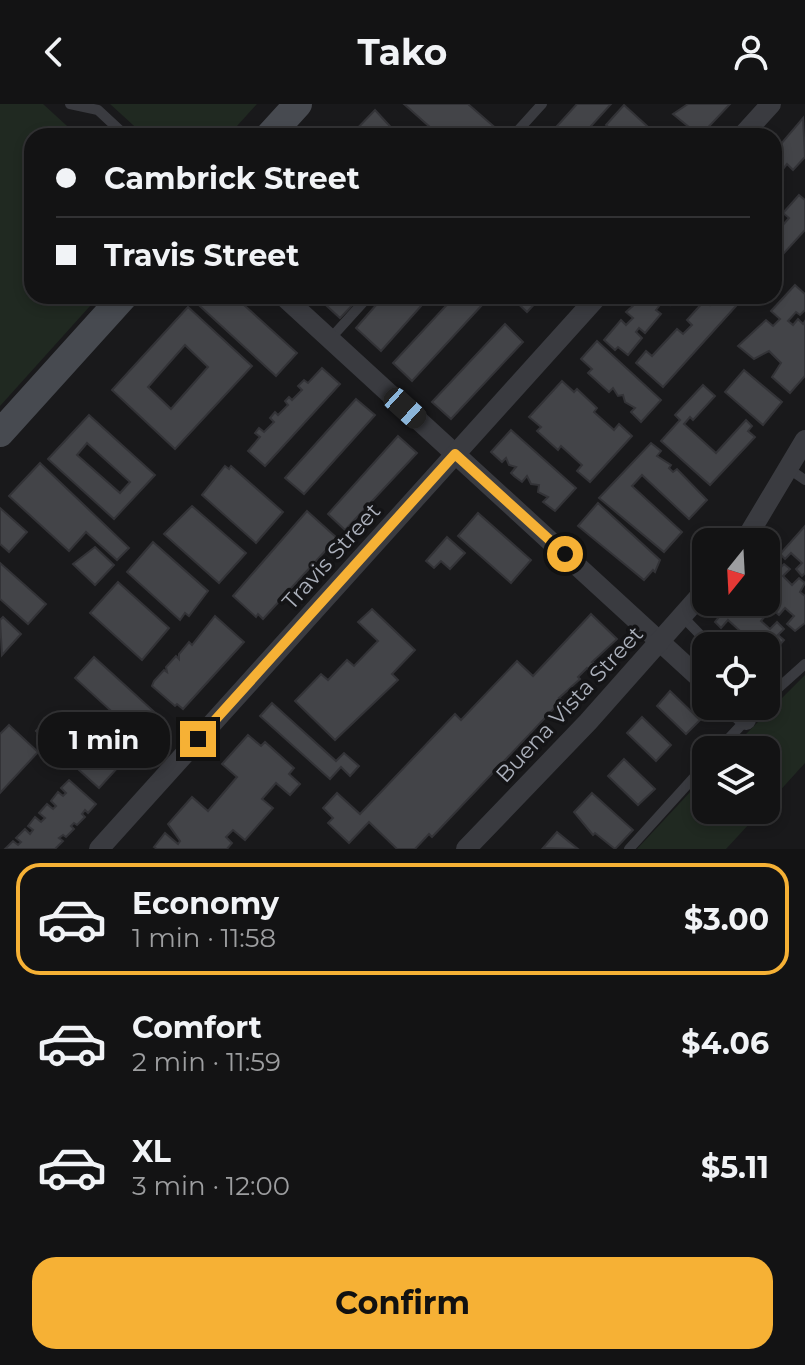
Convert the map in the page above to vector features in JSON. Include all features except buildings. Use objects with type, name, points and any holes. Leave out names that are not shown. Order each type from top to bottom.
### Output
[{"type":"street","points":[[276,128],[298,104]]},
{"type":"street","points":[[749,128],[771,104]]},
{"type":"street","points":[[0,433],[117,304]]},
{"type":"street","points":[[292,304],[692,671]]},
{"type":"street","name":"Travis Street","points":[[99,849],[591,304]]},
{"type":"street","points":[[755,528],[797,474],[805,440]]},
{"type":"street","name":"Buena Vista Street","points":[[466,849],[588,722],[692,605]]},
{"type":"lane","points":[[70,104],[98,110],[117,128]]},
{"type":"lane","points":[[520,128],[542,104]]},
{"type":"lane","points":[[330,339],[362,304]]},
{"type":"lane","points":[[682,616],[697,632]]},
{"type":"lane","points":[[780,686],[805,664]]},
{"type":"lane","points":[[731,736],[746,720]]},
{"type":"lane","points":[[629,849],[692,779]]},
{"type":"shaded area","points":[[0,104],[43,104],[69,128],[24,128],[24,304],[92,304],[0,406]]},
{"type":"shaded area","points":[[110,104],[257,104],[235,128],[136,128]]},
{"type":"shaded area","points":[[805,675],[805,763],[780,791],[780,736],[744,736],[760,720],[780,720],[780,700]]},
{"type":"shaded area","points":[[692,790],[692,824],[749,824],[726,849],[637,849]]},
{"type":"route","points":[[198,739],[455,454],[565,554]]}]
